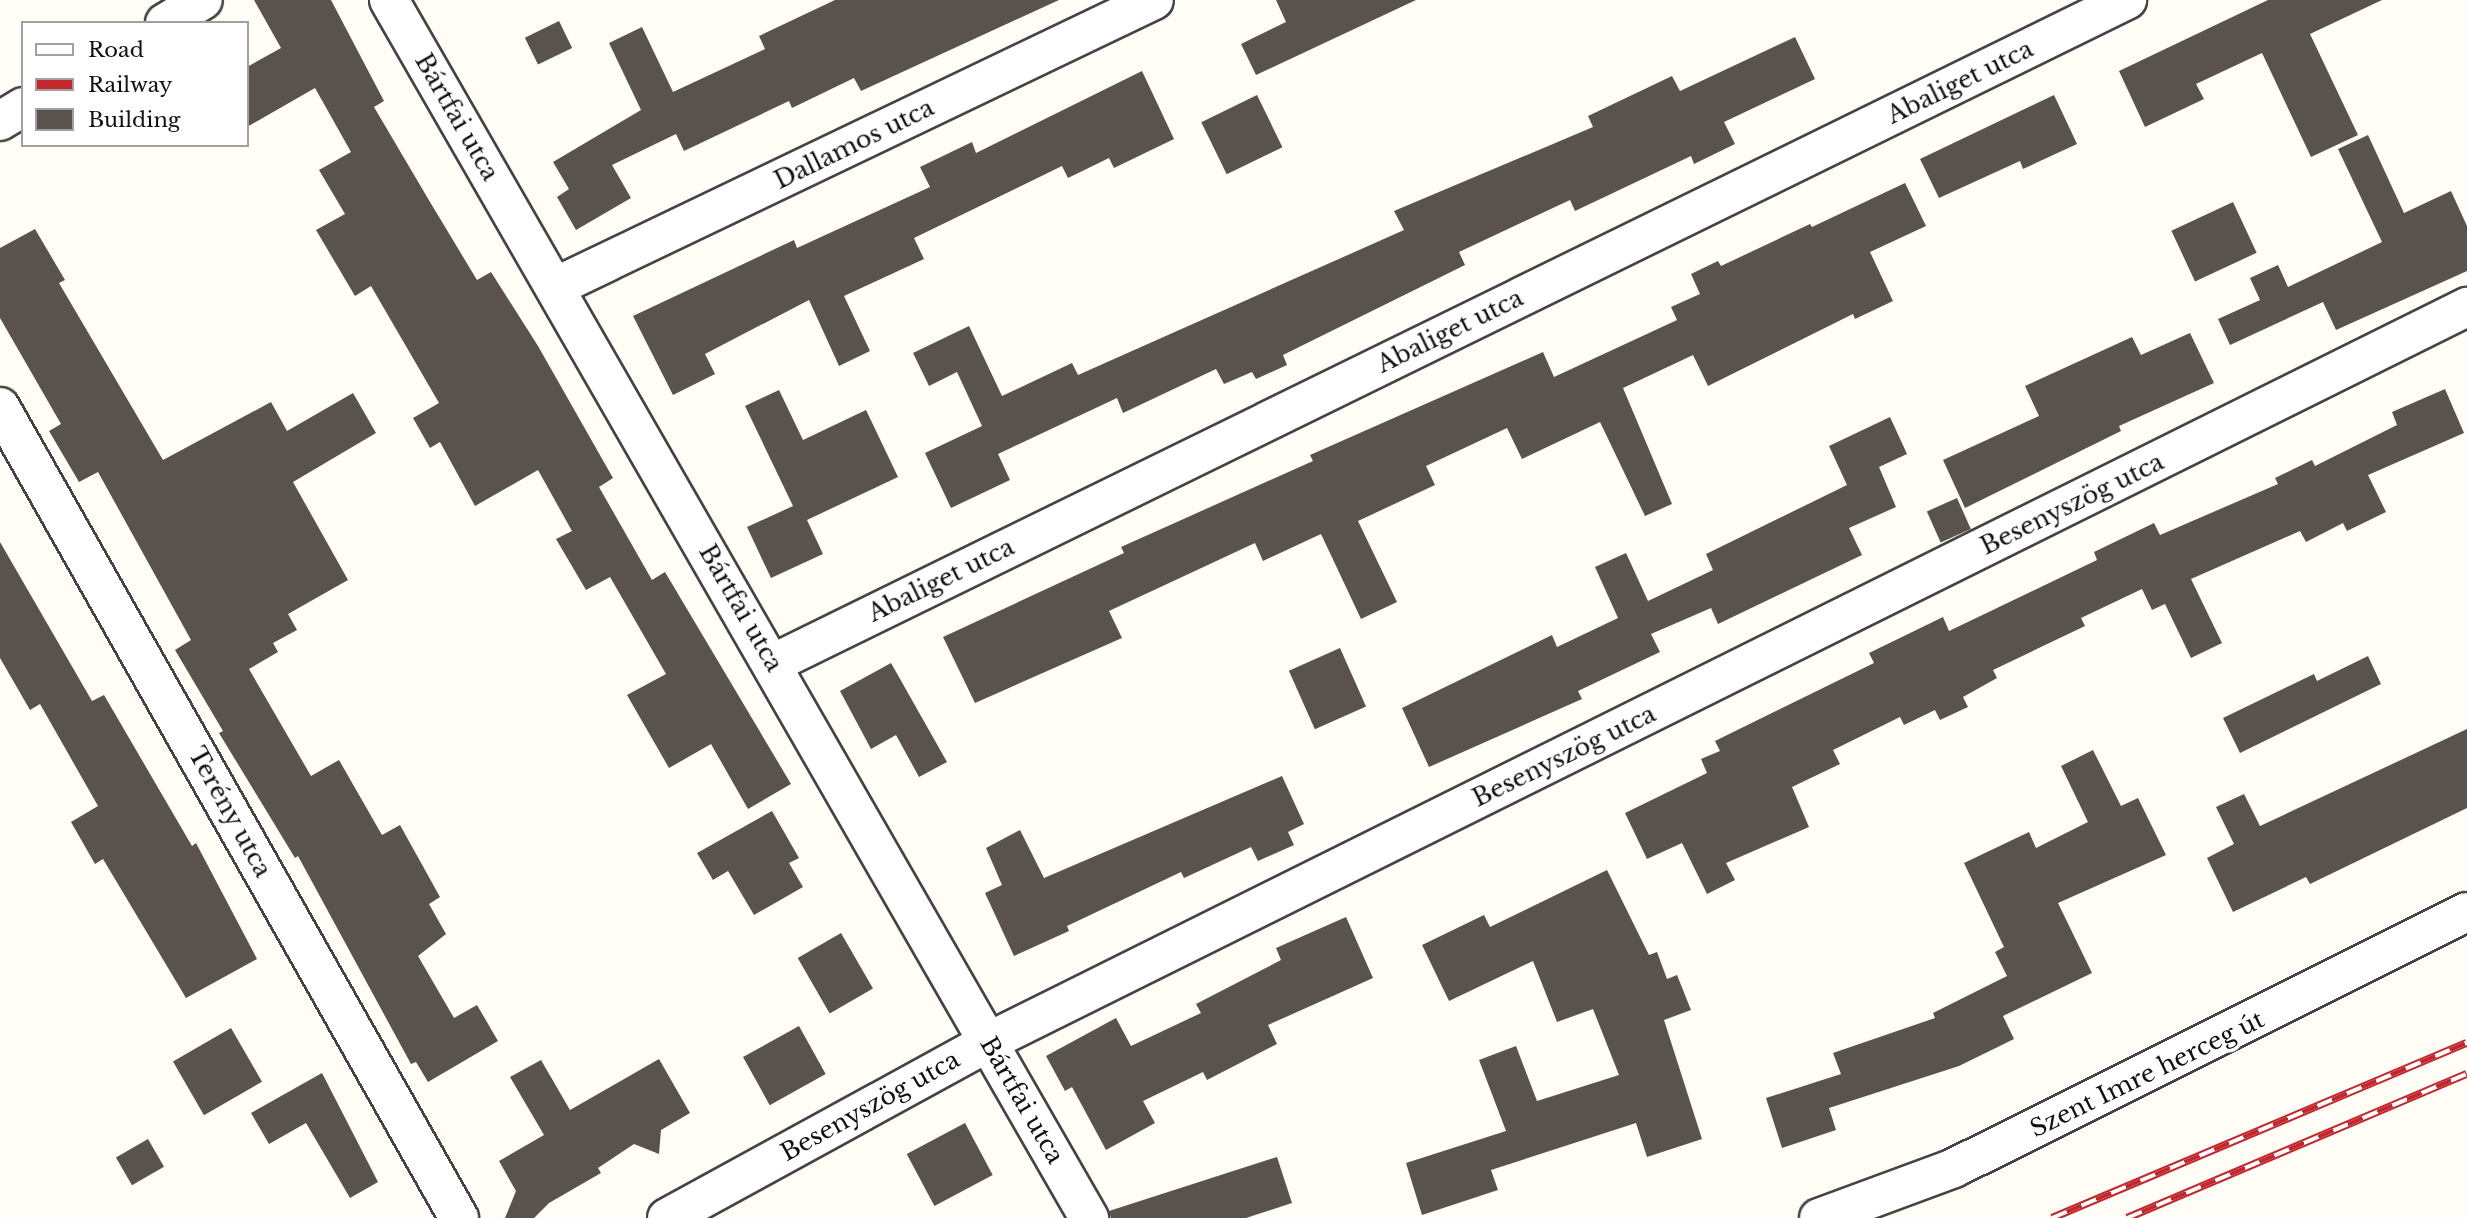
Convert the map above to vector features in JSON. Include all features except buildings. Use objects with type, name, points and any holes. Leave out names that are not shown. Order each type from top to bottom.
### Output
[{"type":"street","points":[[168,21],[203,0]]},
{"type":"street","name":"Bártfai utca","points":[[389,0],[774,663],[1089,1218]]},
{"type":"street","name":"Dallamos utca","points":[[555,287],[1154,0]]},
{"type":"street","name":"Abaliget utca","points":[[774,663],[2127,0]]},
{"type":"street","points":[[0,121],[21,108]]},
{"type":"street","name":"Besenyszög utca","points":[[667,1218],[988,1042],[2467,307]]},
{"type":"street","name":"Terény utca","points":[[0,407],[459,1218]]},
{"type":"street","name":"Szent Imre herceg út","points":[[1819,1218],[1954,1168],[2467,912]]},
{"type":"railway","points":[[2052,1218],[2467,1043]]},
{"type":"railway","points":[[2127,1218],[2467,1074]]}]
